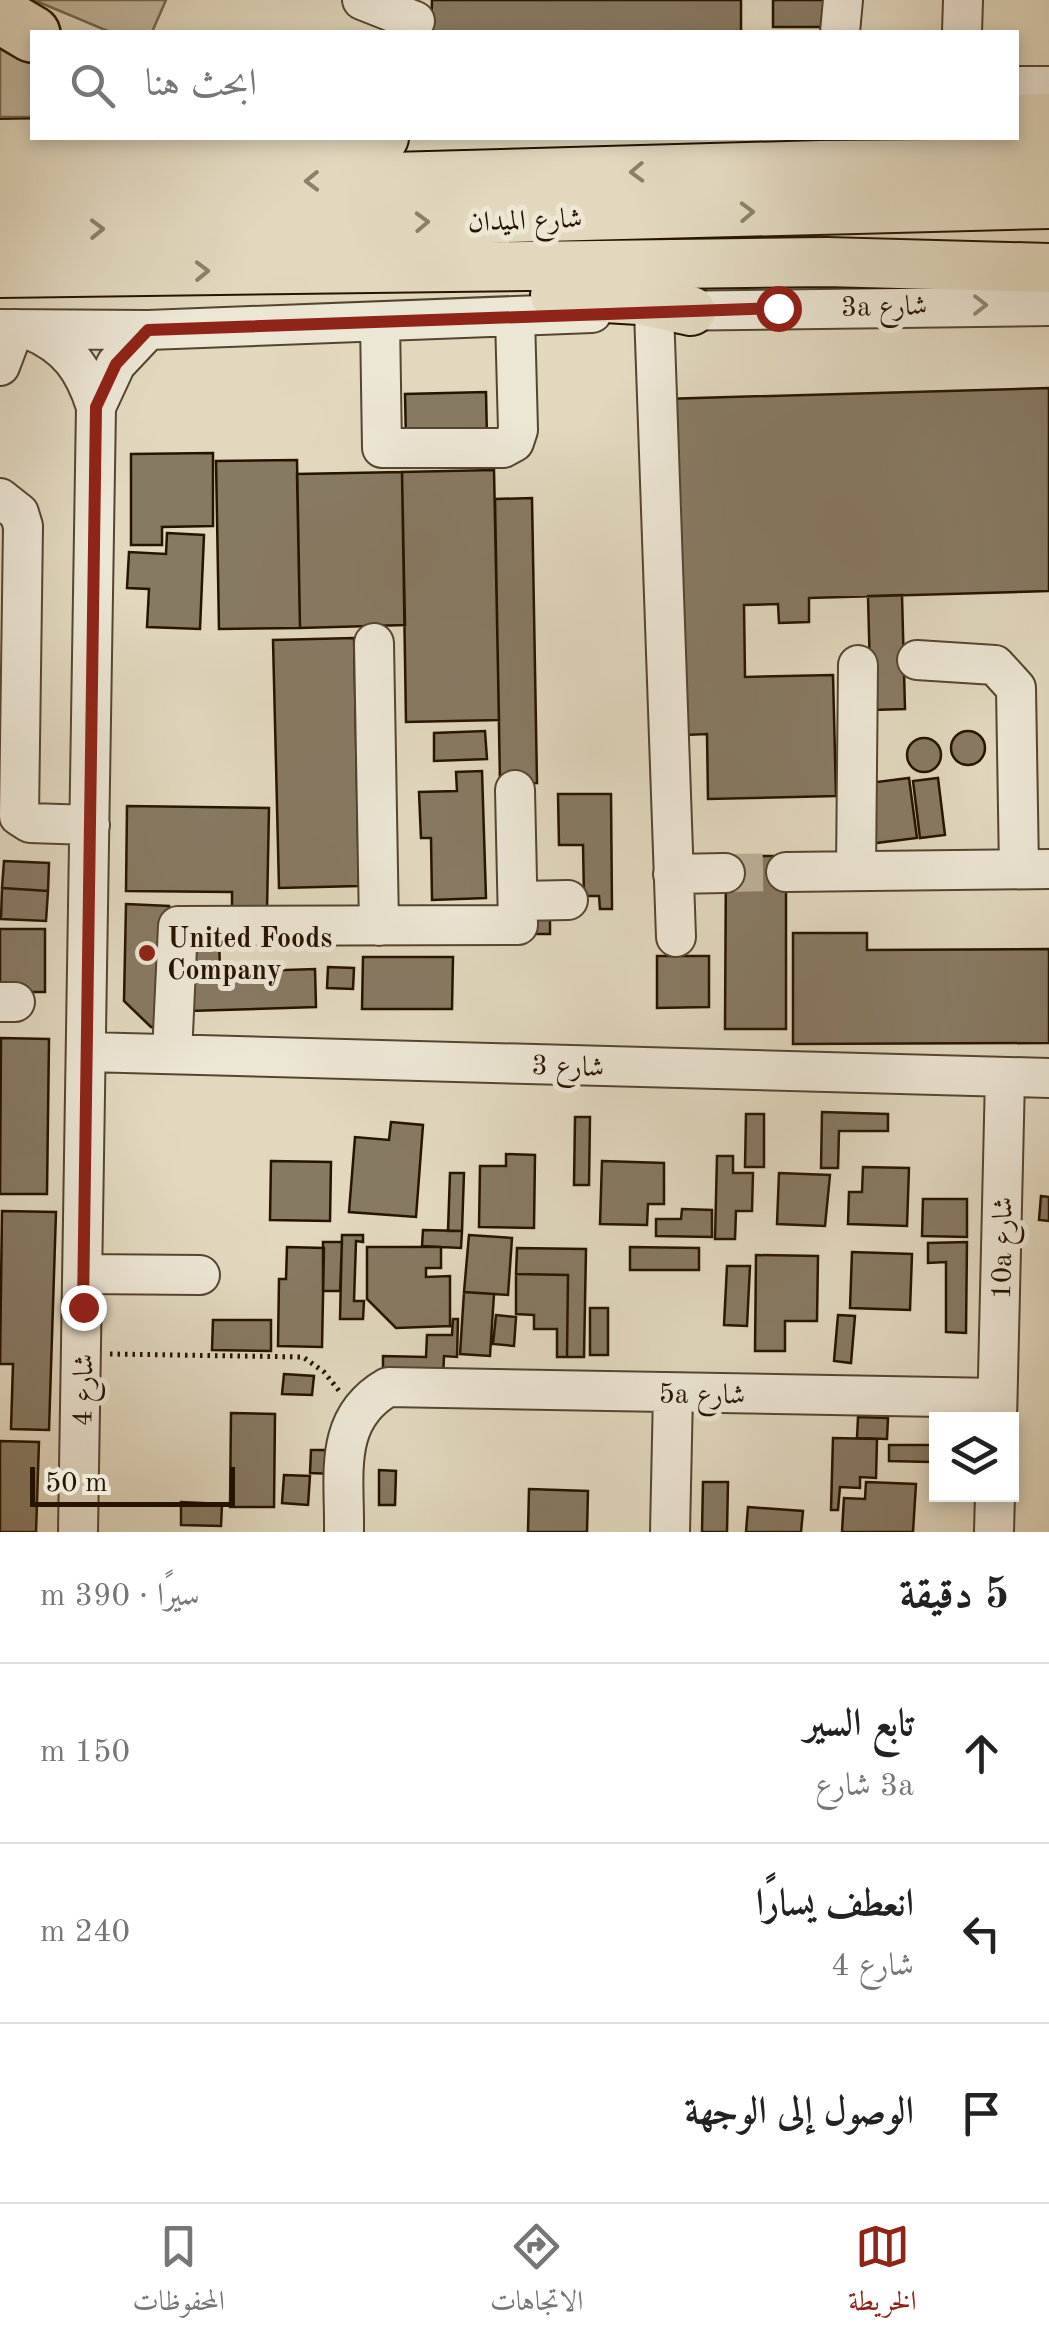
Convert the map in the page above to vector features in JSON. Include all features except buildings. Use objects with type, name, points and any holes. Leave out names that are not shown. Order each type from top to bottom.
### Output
[{"type":"highway","points":[[0,16],[30,33]]},
{"type":"main road","points":[[1019,118],[1049,118]]},
{"type":"main road","points":[[0,144],[249,140]]},
{"type":"main road","name":"شارع الميدان","points":[[0,188],[821,165],[1049,164]]},
{"type":"main road","name":"شارع الميدان","points":[[0,232],[1049,204]]},
{"type":"main road","points":[[828,262],[885,241],[1049,237]]},
{"type":"main road","points":[[0,273],[828,262],[1049,268]]},
{"type":"main road","points":[[449,268],[459,280],[482,290],[639,300],[672,311]]},
{"type":"street","points":[[362,0],[415,21]]},
{"type":"street","points":[[840,30],[843,0]]},
{"type":"street","points":[[937,30],[938,0]]},
{"type":"street","points":[[962,30],[963,0]]},
{"type":"street","points":[[1019,86],[1049,86]]},
{"type":"street","name":"3a شارع","points":[[14,329],[148,330],[672,311],[1049,306]]},
{"type":"street","points":[[672,311],[676,937]]},
{"type":"street","points":[[380,322],[382,448],[503,448],[514,442],[518,430],[515,317]]},
{"type":"street","points":[[0,366],[14,329]]},
{"type":"street","name":"شارع 4","points":[[14,329],[64,349],[77,363],[96,407]]},
{"type":"street","name":"شارع 4","points":[[78,1532],[96,407],[116,364],[148,330]]},
{"type":"street","points":[[0,498],[18,513],[23,526],[19,816],[30,824],[90,825]]},
{"type":"street","points":[[374,643],[379,926]]},
{"type":"street","points":[[786,872],[1034,869],[1016,688],[994,665],[918,660]]},
{"type":"street","points":[[856,871],[858,665]]},
{"type":"street","points":[[172,1054],[176,927],[516,926],[519,901],[515,790]]},
{"type":"street","points":[[673,874],[726,873]]},
{"type":"street","points":[[519,901],[568,900]]},
{"type":"street","name":"شارع 3","points":[[87,1052],[1049,1078]]},
{"type":"street","name":"10a شارع","points":[[997,1409],[1006,1077]]},
{"type":"street","points":[[84,1274],[200,1275]]},
{"type":"street","name":"5a شارع","points":[[357,1412],[388,1387],[407,1385],[672,1392],[997,1409]]},
{"type":"street","points":[[670,1532],[672,1392]]},
{"type":"street","points":[[344,1532],[347,1440],[357,1412]]},
{"type":"street","points":[[994,1532],[995,1502]]},
{"type":"path","points":[[82,1353],[302,1357],[324,1372],[357,1412]]},
{"type":"shaded area","points":[[34,0],[166,0],[153,30],[105,30]]},
{"type":"shaded area","points":[[0,34],[30,50],[30,117],[0,117]]},
{"type":"tunnel","points":[[725,873],[786,872]]},
{"type":"place","name":"United Foods Company","points":[[147,953]]},
{"type":"route","points":[[83,1307],[96,407],[125,351],[148,330],[778,308]]}]
